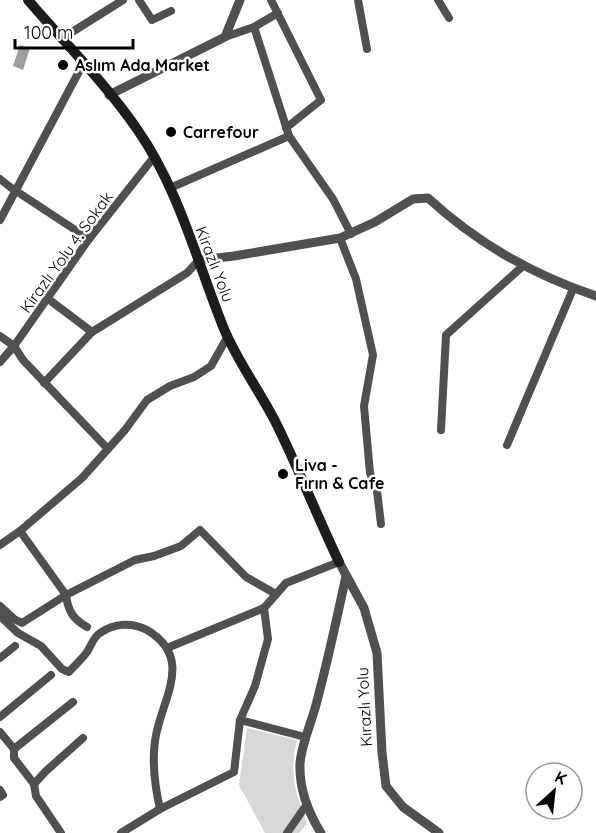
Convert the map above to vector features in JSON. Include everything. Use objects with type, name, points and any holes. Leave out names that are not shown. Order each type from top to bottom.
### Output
[{"type":"main road","name":"Kirazlı Yolu","points":[[28,0],[110,95],[137,129],[154,158],[170,188],[228,336],[242,366],[274,421],[339,562]]},
{"type":"street","points":[[61,39],[123,0]]},
{"type":"street","points":[[139,0],[152,20],[171,10]]},
{"type":"street","points":[[225,37],[240,0]]},
{"type":"street","points":[[271,0],[321,100],[286,128]]},
{"type":"street","points":[[358,0],[367,50]]},
{"type":"street","points":[[438,0],[449,18]]},
{"type":"street","points":[[110,95],[225,37],[254,27],[278,13]]},
{"type":"street","points":[[254,27],[289,136],[333,199],[351,234]]},
{"type":"street","points":[[0,220],[83,64]]},
{"type":"street","points":[[170,188],[289,136]]},
{"type":"street","name":"Kirazlı Yolu 4. Sokak","points":[[0,362],[14,346],[89,239],[154,158]]},
{"type":"street","points":[[0,179],[89,239]]},
{"type":"street","points":[[45,383],[92,332],[187,273],[199,260],[340,238],[375,222],[412,199],[428,198],[486,245],[522,266],[573,289],[596,296]]},
{"type":"street","points":[[340,238],[356,279],[373,355],[364,406],[370,473],[377,491],[381,524]]},
{"type":"street","points":[[441,430],[446,335],[522,266]]},
{"type":"street","points":[[507,445],[573,289]]},
{"type":"street","points":[[47,298],[92,332]]},
{"type":"street","points":[[0,336],[14,346],[23,360],[108,449]]},
{"type":"street","points":[[0,545],[20,531],[82,478],[147,400],[211,366],[228,336]]},
{"type":"street","points":[[0,606],[22,623],[66,596],[135,560],[181,546],[200,530],[246,577],[276,594]]},
{"type":"street","points":[[20,531],[66,596],[68,608],[75,620],[87,627]]},
{"type":"street","points":[[167,648],[264,608],[286,583],[339,562]]},
{"type":"street","name":"Kırazlı Yolu","points":[[339,562],[364,608],[377,653],[386,786],[403,807],[439,833]]},
{"type":"street","points":[[321,833],[307,804],[302,786],[300,764],[346,576]]},
{"type":"street","points":[[121,833],[160,808],[234,772],[240,720],[255,686],[268,639],[264,608]]},
{"type":"street","points":[[0,616],[18,633],[41,646],[62,669],[69,672],[87,652],[98,633],[118,625],[136,624],[157,636],[167,648],[173,682],[155,739],[154,757],[160,808]]},
{"type":"street","points":[[0,658],[15,646]]},
{"type":"street","points":[[0,717],[51,675]]},
{"type":"street","points":[[14,749],[73,702]]},
{"type":"street","points":[[240,720],[305,737]]},
{"type":"street","points":[[0,732],[14,749],[14,758],[34,784],[36,796],[61,833]]},
{"type":"street","points":[[34,784],[83,738]]},
{"type":"street","points":[[287,833],[307,804]]},
{"type":"shaded area","points":[[20,45],[30,48],[23,70],[13,66]]},
{"type":"shaded area","points":[[247,728],[297,740],[294,783],[307,824],[299,833],[265,833],[239,785]]},
{"type":"place","name":"Aslım Ada Market","points":[[63,65]]},
{"type":"place","name":"Carrefour","points":[[171,132]]},
{"type":"place","name":"Liva - Fırın & Cafe","points":[[283,474]]}]
